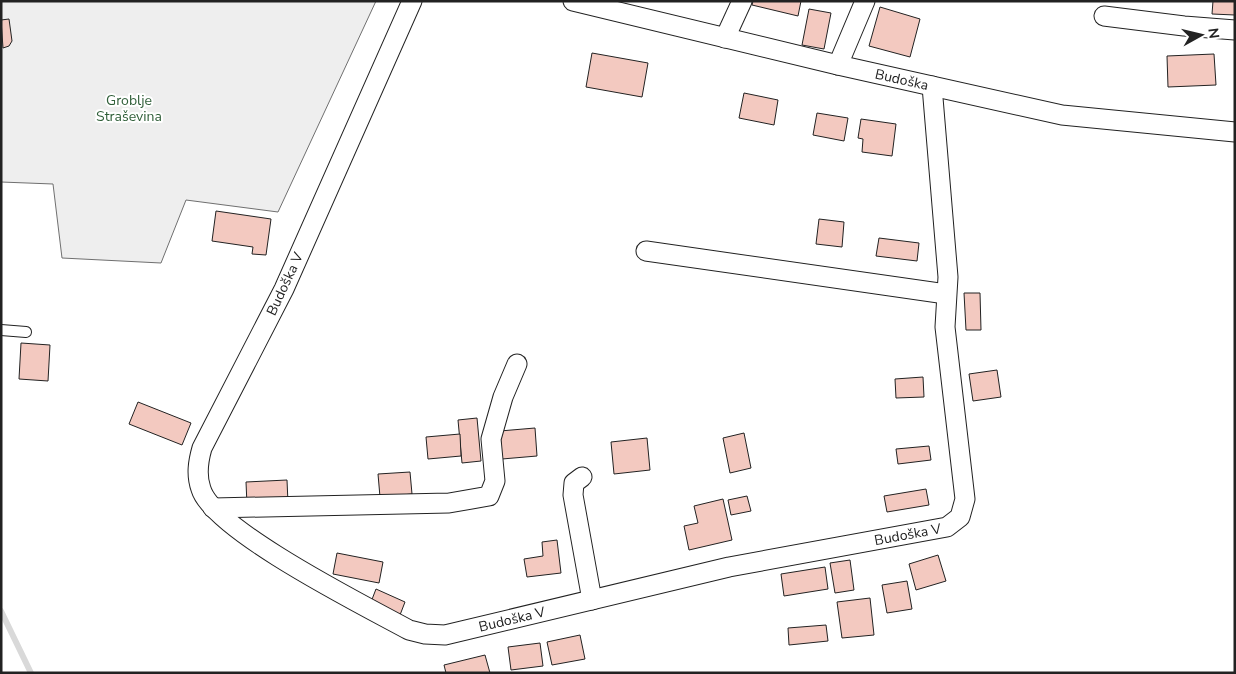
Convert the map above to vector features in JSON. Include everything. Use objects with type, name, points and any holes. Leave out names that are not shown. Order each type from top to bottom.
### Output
[{"type":"street","name":"Budoška V","points":[[412,1],[284,289],[202,448],[197,466],[201,489],[213,508],[274,555],[408,630],[425,634],[445,635],[729,567],[947,526],[960,517],[965,499],[946,327],[948,277],[932,86]]},
{"type":"street","name":"Budoška","points":[[573,1],[602,5],[725,38],[1062,115],[1235,132]]},
{"type":"street","points":[[725,38],[742,1]]},
{"type":"street","points":[[838,65],[865,1]]},
{"type":"street","points":[[1104,16],[1235,30]]},
{"type":"street","points":[[646,251],[946,294]]},
{"type":"street","points":[[213,508],[449,503],[489,496],[495,481],[491,439],[503,397],[517,364]]},
{"type":"street","points":[[582,477],[574,483],[573,495],[592,600]]},
{"type":"lane","points":[[1,330],[26,332]]},
{"type":"green space","name":"Groblje Straševina","points":[[1,1],[376,1],[278,212],[186,200],[161,263],[62,258],[53,184],[1,182]]},
{"type":"building","points":[[753,1],[801,1],[798,16],[752,5]]},
{"type":"building","points":[[1213,1],[1235,1],[1235,15],[1212,14]]},
{"type":"building","points":[[880,7],[920,19],[910,57],[869,46]]},
{"type":"building","points":[[809,9],[831,13],[824,49],[802,45]]},
{"type":"building","points":[[9,19],[12,41],[9,46],[3,48],[1,20]]},
{"type":"building","points":[[592,53],[648,63],[642,97],[586,87]]},
{"type":"building","points":[[1214,54],[1216,85],[1168,87],[1167,56]]},
{"type":"building","points":[[744,93],[778,100],[774,125],[739,118]]},
{"type":"building","points":[[817,113],[848,118],[844,141],[813,135]]},
{"type":"building","points":[[861,119],[896,124],[892,156],[862,152],[863,139],[858,138]]},
{"type":"building","points":[[216,211],[271,219],[266,255],[252,254],[253,247],[212,241]]},
{"type":"building","points":[[819,219],[844,222],[842,247],[816,244]]},
{"type":"building","points":[[879,238],[919,243],[917,261],[876,256]]},
{"type":"building","points":[[964,293],[980,293],[981,330],[966,330]]},
{"type":"building","points":[[21,343],[50,345],[48,381],[19,379]]},
{"type":"building","points":[[997,370],[1001,397],[973,401],[969,374]]},
{"type":"building","points":[[923,377],[924,397],[896,398],[895,379]]},
{"type":"building","points":[[138,402],[191,423],[182,445],[129,424]]},
{"type":"building","points":[[477,418],[481,461],[462,463],[458,420]]},
{"type":"building","points":[[535,428],[537,456],[502,459],[500,431]]},
{"type":"building","points":[[744,433],[751,468],[730,473],[723,438]]},
{"type":"building","points":[[460,434],[461,456],[428,459],[426,437]]},
{"type":"building","points":[[647,438],[650,470],[614,474],[611,442]]},
{"type":"building","points":[[929,446],[931,460],[898,464],[896,449]]},
{"type":"building","points":[[410,472],[412,494],[380,497],[378,474]]},
{"type":"building","points":[[287,480],[288,503],[247,505],[246,482]]},
{"type":"building","points":[[926,489],[929,505],[887,512],[884,496]]},
{"type":"building","points":[[747,496],[751,511],[731,515],[728,500]]},
{"type":"building","points":[[723,499],[732,540],[689,550],[684,526],[698,523],[694,506]]},
{"type":"building","points":[[557,540],[561,573],[527,577],[524,559],[543,556],[542,542]]},
{"type":"building","points":[[337,553],[383,562],[379,583],[333,574]]},
{"type":"building","points":[[938,555],[946,581],[916,590],[909,564]]},
{"type":"building","points":[[850,560],[854,590],[835,593],[830,563]]},
{"type":"building","points":[[825,567],[828,589],[784,596],[781,574]]},
{"type":"building","points":[[907,581],[912,609],[887,613],[882,585]]},
{"type":"building","points":[[376,589],[405,602],[400,615],[371,602]]},
{"type":"building","points":[[870,598],[874,635],[842,638],[837,602]]},
{"type":"building","points":[[826,625],[828,641],[789,645],[788,628]]},
{"type":"building","points":[[580,635],[585,659],[552,665],[547,642]]},
{"type":"building","points":[[540,643],[543,666],[511,670],[508,647]]},
{"type":"building","points":[[485,655],[490,673],[446,673],[444,665]]},
{"type":"waterway","points":[[1,611],[31,673]]}]
